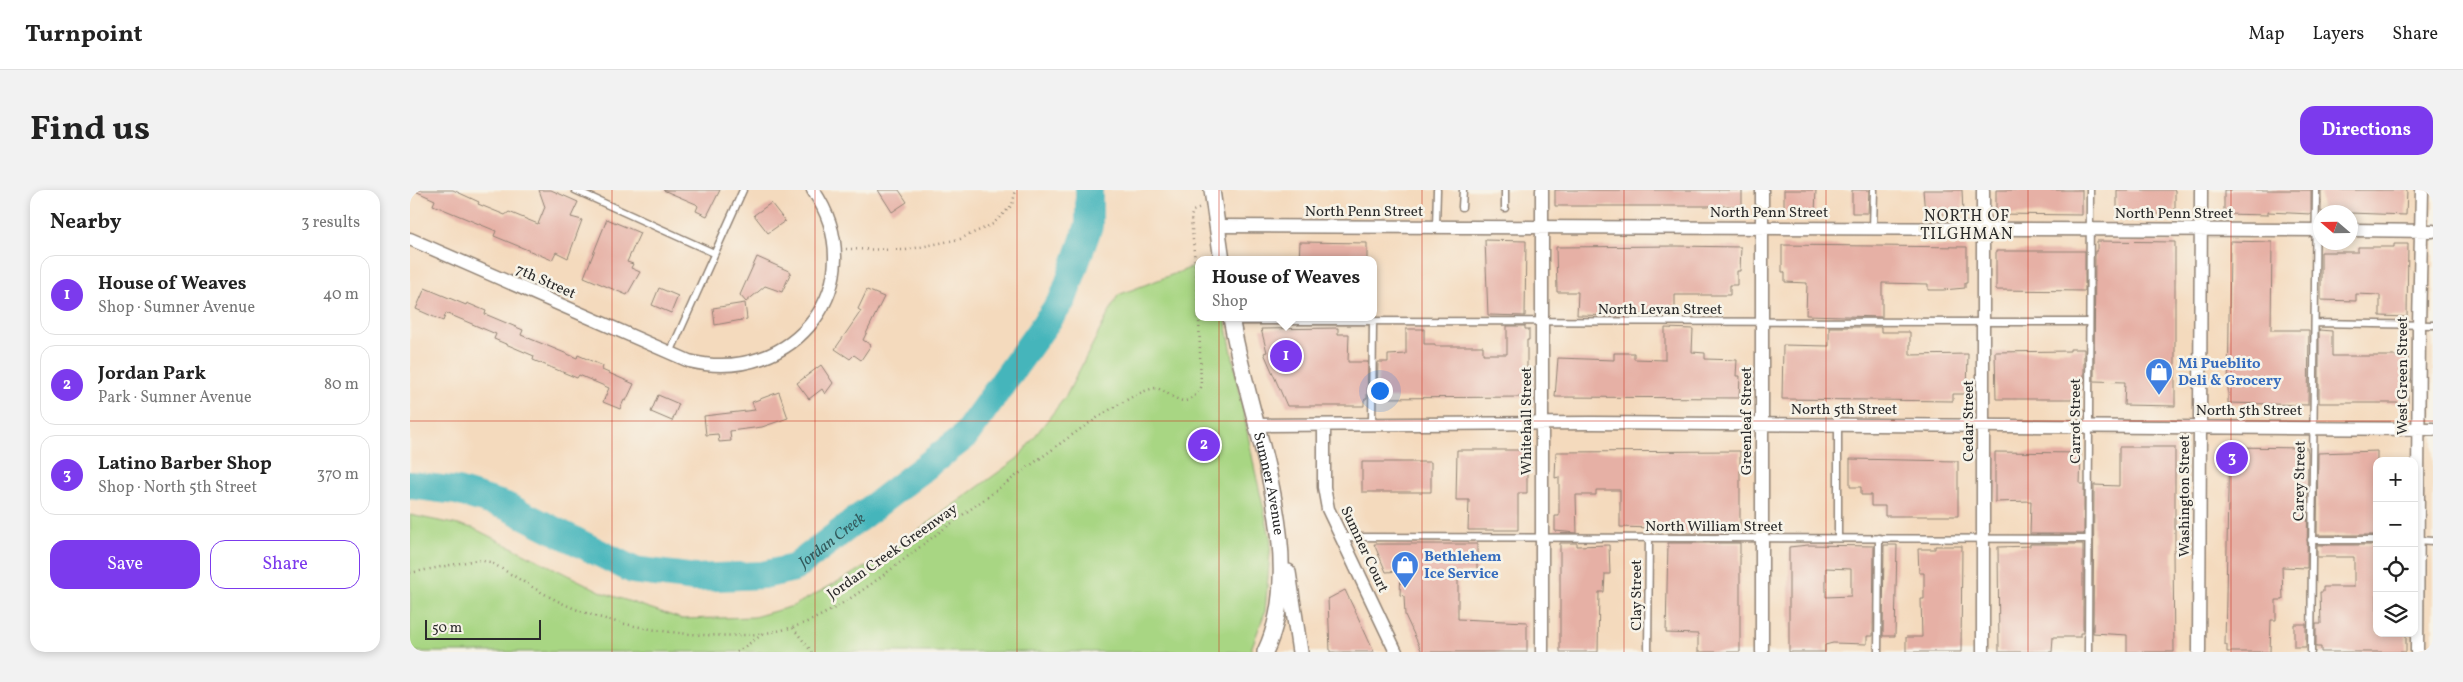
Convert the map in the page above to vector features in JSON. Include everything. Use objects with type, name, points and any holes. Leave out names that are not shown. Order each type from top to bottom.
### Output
[{"type":"street","name":"7th Street","points":[[410,238],[670,353],[708,365],[728,366],[755,361],[786,347],[802,335],[816,320],[826,301],[834,274],[835,250],[832,226],[813,190]]},
{"type":"street","points":[[1212,190],[1221,256]]},
{"type":"street","name":"Whitehall Street","points":[[1542,190],[1542,652]]},
{"type":"street","name":"Greenleaf Street","points":[[1762,190],[1762,652]]},
{"type":"street","name":"Cedar Street","points":[[1983,190],[1984,652]]},
{"type":"street","name":"Washington Street","points":[[2199,652],[2201,190]]},
{"type":"street","name":"West Green Street","points":[[2417,502],[2419,325],[2427,231],[2422,190]]},
{"type":"street","name":"North Penn Street","points":[[1217,226],[2313,230]]},
{"type":"street","points":[[2358,230],[2427,231]]},
{"type":"street","name":"Sumner Avenue","points":[[1231,321],[1273,500],[1282,549],[1283,574],[1280,598],[1266,652]]},
{"type":"street","name":"North 5th Street","points":[[1255,425],[1542,423],[2433,429]]},
{"type":"street","name":"Sumner Court","points":[[1324,424],[1324,487],[1328,509],[1396,652]]},
{"type":"street","name":"West Green Street","points":[[2416,547],[2417,652]]},
{"type":"street","points":[[1282,549],[1289,578],[1300,652]]},
{"type":"lane","points":[[574,190],[714,253]]},
{"type":"lane","points":[[670,353],[742,190]]},
{"type":"lane","points":[[1436,190],[1436,227]]},
{"type":"lane","points":[[1462,190],[1462,207]]},
{"type":"lane","points":[[1505,190],[1505,208]]},
{"type":"lane","points":[[1873,229],[1874,190]]},
{"type":"lane","name":"Carrot Street","points":[[2088,652],[2087,426],[2090,190]]},
{"type":"lane","name":"Carey Street","points":[[2316,190],[2317,205]]},
{"type":"lane","name":"Carey Street","points":[[2312,652],[2312,427],[2317,250]]},
{"type":"lane","name":"North Levan Street","points":[[1326,321],[2088,322]]},
{"type":"lane","points":[[1372,424],[1373,322]]},
{"type":"lane","points":[[2315,323],[2433,325]]},
{"type":"lane","points":[[1838,425],[1838,538]]},
{"type":"lane","name":"North William Street","points":[[1340,537],[2087,539]]},
{"type":"lane","name":"Clay Street","points":[[1648,652],[1649,538]]},
{"type":"lane","points":[[1878,538],[1878,652]]},
{"type":"lane","points":[[2311,540],[2373,540]]},
{"type":"lane","points":[[2418,540],[2433,541]]},
{"type":"path","points":[[835,250],[906,250],[960,239],[994,224],[1012,205],[1016,190]]},
{"type":"path","points":[[1195,264],[1191,217],[1193,211],[1200,208]]},
{"type":"path","name":"Jordan Creek Greenway","points":[[410,573],[483,560],[490,562],[564,604],[618,623],[689,633],[731,635],[764,633],[793,628],[843,602],[886,573],[1068,437],[1136,395],[1157,388],[1176,400],[1186,401],[1195,397],[1201,387],[1199,321]]},
{"type":"path","points":[[793,628],[812,652]]},
{"type":"path","points":[[737,652],[764,633]]},
{"type":"green space","points":[[1195,266],[1195,321],[1226,321],[1255,471],[1271,541],[1265,612],[1250,652],[410,652],[410,515],[473,528],[604,593],[682,619],[754,617],[793,606],[876,561],[1018,458],[1066,396],[1118,295]]},
{"type":"building","points":[[413,190],[453,190],[479,202],[478,204],[505,215],[509,212],[538,224],[545,207],[539,190],[551,190],[578,202],[571,217],[582,220],[568,258],[556,252],[552,260],[494,236],[496,231],[433,205],[435,200]]},
{"type":"building","points":[[663,190],[720,190],[707,216],[696,211],[698,206],[696,204]]},
{"type":"building","points":[[878,190],[899,190],[907,202],[892,212]]},
{"type":"building","points":[[1555,190],[1742,190],[1742,206],[1555,206]]},
{"type":"building","points":[[1784,190],[1816,190],[1815,213],[1784,213]]},
{"type":"building","points":[[1852,190],[1869,190],[1868,213],[1852,213]]},
{"type":"building","points":[[1923,190],[1962,190],[1963,214],[1925,214]]},
{"type":"building","points":[[1996,190],[2082,190],[2082,215],[1996,214]]},
{"type":"building","points":[[2117,190],[2175,190],[2175,214],[2117,214]]},
{"type":"building","points":[[2224,190],[2311,190],[2311,214],[2268,212],[2268,215],[2224,214]]},
{"type":"building","points":[[2321,190],[2407,190],[2406,215],[2358,213],[2358,205],[2321,205]]},
{"type":"building","points":[[771,203],[785,221],[768,233],[754,215]]},
{"type":"building","points":[[607,219],[640,233],[627,262],[633,264],[631,268],[640,272],[627,295],[584,277]]},
{"type":"building","points":[[1485,240],[1526,241],[1525,316],[1488,315]]},
{"type":"building","points":[[2097,241],[2175,242],[2175,406],[2124,405],[2125,382],[2094,381],[2095,251],[2097,251]]},
{"type":"building","points":[[2230,241],[2272,242],[2271,330],[2309,330],[2308,405],[2228,403]]},
{"type":"building","points":[[1300,242],[1367,243],[1367,256],[1299,256]]},
{"type":"building","points":[[2394,244],[2408,244],[2407,317],[2380,316],[2380,295],[2356,294],[2356,301],[2321,300],[2321,252],[2358,252],[2358,247],[2394,247]]},
{"type":"building","points":[[1782,245],[1967,247],[1967,283],[1965,283],[1965,288],[1928,290],[1928,284],[1882,283],[1882,317],[1806,315],[1807,283],[1785,282],[1785,272],[1782,272]]},
{"type":"building","points":[[1556,247],[1741,247],[1740,271],[1737,271],[1737,285],[1730,285],[1730,295],[1675,295],[1675,316],[1627,314],[1621,316],[1577,315],[1578,292],[1557,292]]},
{"type":"building","points":[[1996,251],[2085,251],[2085,291],[1996,290]]},
{"type":"building","points":[[757,257],[791,272],[782,292],[765,286],[746,302],[740,295]]},
{"type":"building","points":[[425,288],[486,311],[485,314],[523,330],[521,335],[577,358],[578,355],[603,366],[602,370],[634,384],[626,401],[624,400],[620,409],[603,402],[609,388],[579,375],[577,378],[533,360],[534,356],[494,339],[496,334],[446,313],[443,321],[416,309]]},
{"type":"building","points":[[659,288],[678,296],[671,313],[652,305]]},
{"type":"building","points":[[867,290],[884,297],[863,340],[871,345],[861,360],[854,355],[850,359],[835,349],[861,311],[858,309]]},
{"type":"building","points":[[745,303],[747,319],[715,325],[713,308]]},
{"type":"building","points":[[1507,326],[1525,326],[1525,329],[1529,329],[1529,340],[1527,340],[1527,397],[1377,398],[1378,362],[1388,362],[1388,355],[1406,354],[1406,329],[1424,329],[1424,344],[1435,344],[1435,346],[1483,346],[1483,354],[1507,354]]},
{"type":"building","points":[[1829,327],[1881,327],[1881,332],[1910,332],[1910,355],[1968,354],[1967,394],[1953,394],[1953,401],[1782,399],[1783,345],[1829,346]]},
{"type":"building","points":[[1338,328],[1338,334],[1349,334],[1348,362],[1368,362],[1367,398],[1364,400],[1364,406],[1287,406],[1264,353],[1267,352],[1261,329]]},
{"type":"building","points":[[1665,328],[1693,329],[1692,352],[1705,353],[1705,359],[1737,360],[1736,376],[1740,376],[1739,398],[1555,397],[1558,358],[1614,360],[1614,353],[1634,353],[1634,359],[1665,360]]},
{"type":"building","points":[[2319,330],[2332,331],[2332,356],[2408,356],[2408,375],[2411,380],[2408,383],[2408,403],[2319,403]]},
{"type":"building","points":[[2070,349],[2084,349],[2084,382],[2081,382],[2081,399],[1996,399],[1995,352],[2070,351]]},
{"type":"building","points":[[821,365],[833,383],[825,394],[822,389],[809,399],[797,383]]},
{"type":"building","points":[[779,392],[788,418],[762,427],[730,431],[731,441],[719,442],[718,434],[706,435],[704,416],[755,410],[752,402]]},
{"type":"building","points":[[658,395],[679,404],[672,421],[651,412]]},
{"type":"building","points":[[2119,447],[2175,447],[2174,652],[2127,652],[2127,635],[2093,633],[2094,485],[2119,486]]},
{"type":"building","points":[[2229,447],[2307,448],[2308,453],[2307,568],[2282,567],[2283,600],[2276,600],[2276,620],[2271,620],[2270,652],[2227,652],[2227,645],[2225,645]]},
{"type":"building","points":[[1457,450],[1527,450],[1527,493],[1518,493],[1518,530],[1468,530],[1469,500],[1456,500]]},
{"type":"building","points":[[1740,451],[1740,533],[1668,533],[1668,531],[1652,531],[1652,528],[1620,527],[1620,490],[1596,490],[1596,495],[1576,495],[1577,533],[1555,531],[1555,516],[1559,516],[1559,477],[1555,478],[1556,452]]},
{"type":"building","points":[[2377,451],[2377,457],[2373,457],[2373,535],[2317,535],[2318,453]]},
{"type":"building","points":[[1995,452],[2081,453],[2080,484],[2084,484],[2084,534],[2030,534],[2031,501],[1995,502]]},
{"type":"building","points":[[1850,459],[1958,461],[1958,516],[1885,516],[1885,506],[1871,506],[1871,495],[1861,495],[1861,487],[1850,487]]},
{"type":"building","points":[[1362,462],[1431,462],[1431,492],[1362,492]]},
{"type":"building","points":[[1560,543],[1577,543],[1577,546],[1609,545],[1610,574],[1605,574],[1604,592],[1599,592],[1598,652],[1560,652]]},
{"type":"building","points":[[1668,543],[1740,543],[1740,652],[1698,652],[1698,634],[1666,633]]},
{"type":"building","points":[[1374,544],[1477,544],[1477,572],[1458,573],[1458,619],[1527,622],[1527,652],[1422,652],[1405,615],[1404,596],[1400,595],[1401,571],[1386,572]]},
{"type":"building","points":[[2030,544],[2083,544],[2083,633],[2080,633],[2080,637],[2053,637],[2052,652],[1999,652],[1998,547],[2030,546]]},
{"type":"building","points":[[1808,545],[1874,546],[1873,636],[1867,636],[1867,644],[1833,643],[1825,645],[1825,652],[1789,652],[1789,547]],"holes":[[[1826,568],[1851,569],[1851,596],[1826,597]]]},
{"type":"building","points":[[1884,545],[1897,545],[1895,636],[1883,636]]},
{"type":"building","points":[[2317,545],[2373,545],[2373,637],[2406,637],[2406,652],[2321,652],[2321,647],[2316,647],[2316,624],[2321,624],[2320,592],[2323,592],[2323,587],[2354,587],[2354,557],[2317,557]]},
{"type":"building","points":[[1935,546],[1962,546],[1961,652],[1906,652],[1906,637],[1922,637],[1921,599],[1924,599],[1924,573],[1919,573],[1918,549],[1935,549]]},
{"type":"building","points":[[1345,590],[1374,652],[1330,652],[1328,599]]},
{"type":"building","points":[[2294,624],[2306,624],[2306,647],[2294,647]]},
{"type":"waterway","name":"Jordan Creek","points":[[410,485],[457,491],[506,506],[633,570],[695,578],[763,575],[794,568],[964,437],[1063,299],[1089,225],[1089,190]]},
{"type":"place","name":"House of Weaves","points":[[1286,356]]},
{"type":"place","name":"Mi Pueblito Deli & Grocery","points":[[2159,396]]},
{"type":"place","name":"Jordan Park","points":[[1204,445]]},
{"type":"place","name":"Latino Barber Shop","points":[[2232,458]]},
{"type":"place","name":"Bethlehem Ice Service","points":[[1405,589]]},
{"type":"district","name":"NORTH OF TILGHMAN","points":[[1967,224]]}]
